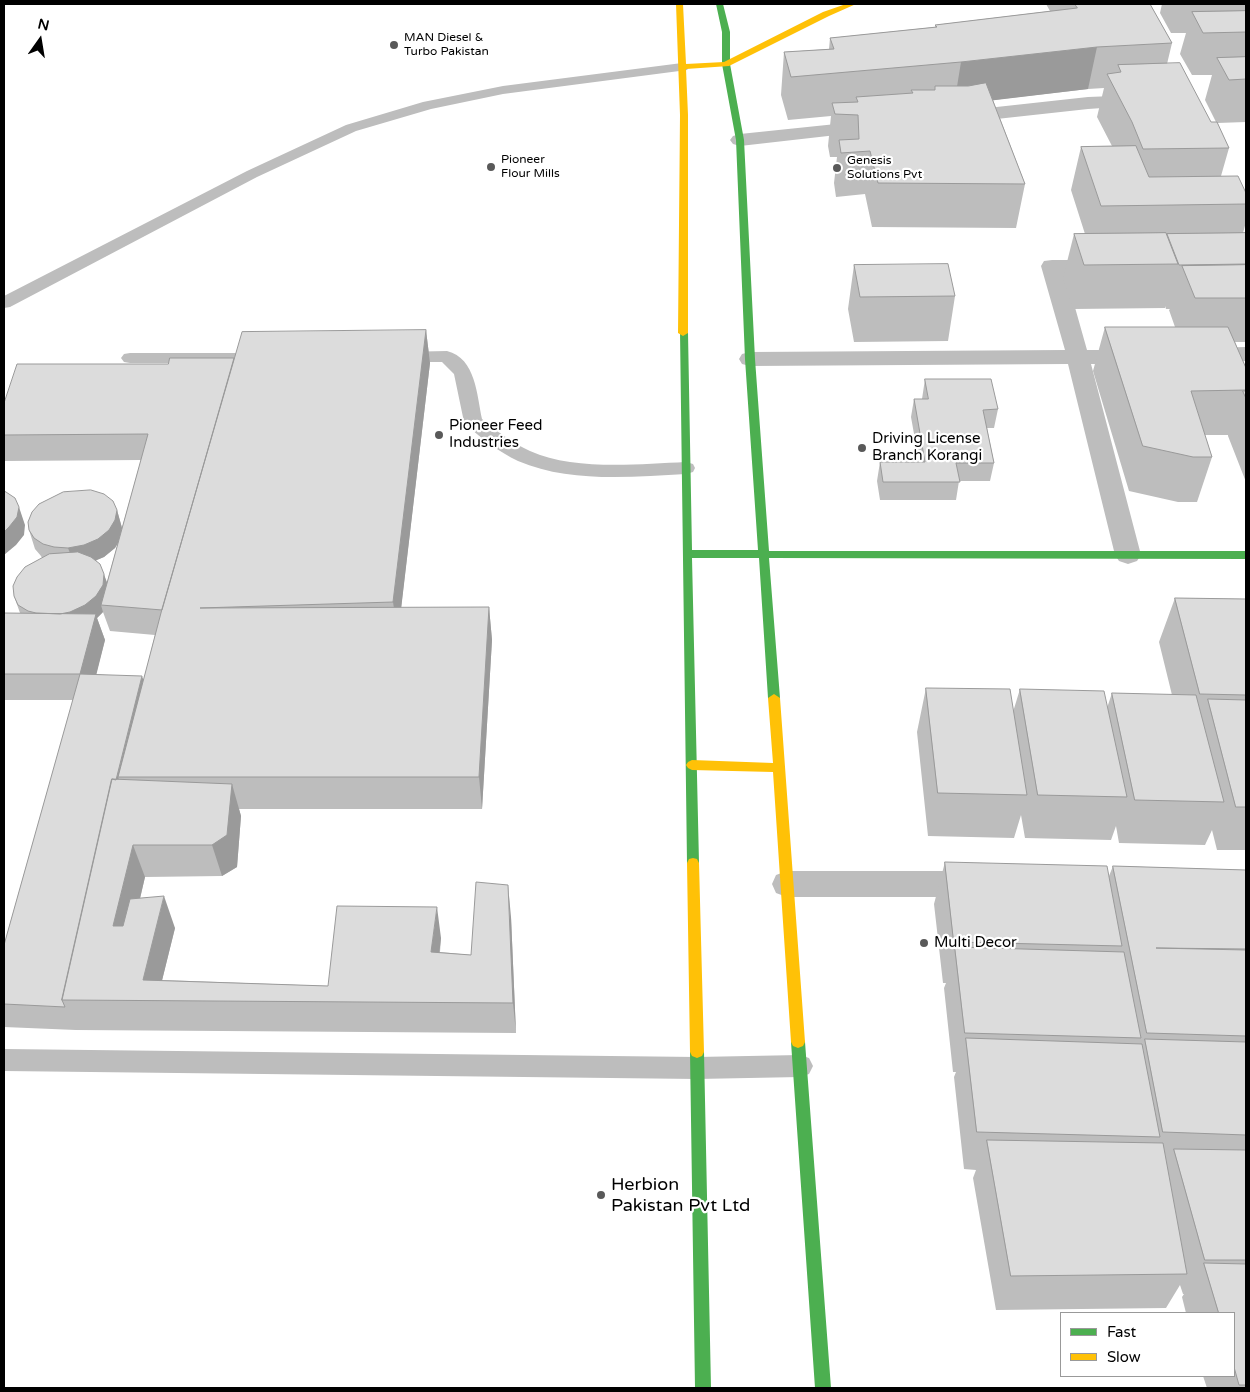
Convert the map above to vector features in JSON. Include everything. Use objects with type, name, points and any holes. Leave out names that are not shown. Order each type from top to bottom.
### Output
[{"type":"main road","points":[[679,4],[684,115],[683,321],[703,1388]]},
{"type":"main road","points":[[719,4],[726,32],[726,64],[740,140],[750,359],[823,1388]]},
{"type":"main road","points":[[682,67],[726,64],[826,14],[852,4]]},
{"type":"main road","points":[[688,554],[1246,555]]},
{"type":"main road","points":[[692,764],[779,768]]},
{"type":"street","points":[[939,119],[1088,103],[1157,100]]},
{"type":"street","points":[[740,140],[879,125]]},
{"type":"street","points":[[1120,266],[1052,266],[1078,358],[1128,555]]},
{"type":"street","points":[[1187,355],[1246,354]]},
{"type":"street","points":[[750,359],[1157,356]]},
{"type":"street","points":[[787,884],[1007,884]]},
{"type":"lane","points":[[4,303],[252,174],[351,128],[428,105],[494,92],[682,67]]},
{"type":"lane","points":[[382,357],[447,356],[463,372],[473,422],[503,445],[529,458],[562,466],[607,470],[686,468]]},
{"type":"lane","points":[[130,358],[276,358]]},
{"type":"lane","points":[[4,1060],[697,1068],[800,1066]]},
{"type":"building","points":[[1075,4],[1150,4],[1172,43],[1097,47],[961,62],[791,77],[784,52],[834,49],[830,38],[937,27],[935,25],[1077,8]]},
{"type":"building","points":[[1246,11],[1246,32],[1203,33],[1192,12]]},
{"type":"building","points":[[1246,57],[1246,79],[1229,80],[1217,58]]},
{"type":"building","points":[[1180,63],[1211,122],[1217,122],[1229,148],[1143,149],[1132,122],[1107,74],[1121,72],[1118,65]]},
{"type":"building","points":[[986,83],[1025,184],[878,183],[870,151],[841,153],[839,140],[859,139],[858,115],[835,114],[832,103],[858,102],[856,97],[913,93],[911,90],[935,90],[935,86],[968,86]]},
{"type":"building","points":[[1136,146],[1149,177],[1238,176],[1246,193],[1246,204],[1101,206],[1081,147]]},
{"type":"building","points":[[1166,233],[1178,264],[1084,265],[1074,234]]},
{"type":"building","points":[[1246,233],[1246,264],[1179,265],[1167,234]]},
{"type":"building","points":[[948,264],[955,296],[860,297],[854,265]]},
{"type":"building","points":[[1246,265],[1246,298],[1195,298],[1182,266]]},
{"type":"building","points":[[1105,327],[1228,327],[1246,368],[1246,390],[1191,391],[1212,457],[1193,457],[1143,446]]},
{"type":"building","points":[[426,330],[393,602],[200,608],[489,607],[479,777],[118,777],[162,609],[242,332]]},
{"type":"building","points":[[170,358],[234,358],[162,610],[101,605],[148,434],[4,435],[4,403],[17,364],[168,364]]},
{"type":"building","points":[[925,379],[991,379],[998,409],[983,410],[994,463],[956,463],[960,482],[883,482],[880,462],[925,462],[914,399],[928,399]]},
{"type":"building","points":[[91,490],[104,494],[113,501],[117,510],[115,520],[109,530],[98,539],[84,545],[68,548],[43,544],[34,538],[29,530],[28,522],[32,512],[39,504],[63,492]]},
{"type":"building","points":[[4,491],[15,498],[19,507],[17,517],[4,532]]},
{"type":"building","points":[[78,552],[91,557],[100,564],[104,574],[103,585],[96,596],[85,605],[70,612],[60,614],[36,613],[18,605],[14,596],[13,586],[25,567],[49,554]]},
{"type":"building","points":[[1175,598],[1246,599],[1246,695],[1200,694]]},
{"type":"building","points":[[4,613],[96,614],[80,674],[4,674]]},
{"type":"building","points":[[80,674],[142,676],[116,780],[112,779],[62,1000],[65,1007],[4,1004],[4,945]]},
{"type":"building","points":[[926,688],[1010,689],[1027,795],[938,793]]},
{"type":"building","points":[[1020,689],[1104,691],[1127,797],[1038,795]]},
{"type":"building","points":[[1112,693],[1196,695],[1224,802],[1135,800]]},
{"type":"building","points":[[1208,699],[1246,700],[1246,807],[1236,807]]},
{"type":"building","points":[[112,779],[232,784],[227,835],[212,845],[133,845],[113,926],[123,926],[130,899],[164,896],[143,980],[328,986],[337,906],[437,907],[431,952],[471,955],[476,882],[508,885],[513,1003],[62,1000]]},
{"type":"building","points":[[945,862],[1107,866],[1122,946],[954,942]]},
{"type":"building","points":[[1113,866],[1246,870],[1246,949],[1156,948],[1246,950],[1246,1036],[1147,1033]]},
{"type":"building","points":[[955,947],[1124,952],[1141,1038],[965,1033]]},
{"type":"building","points":[[966,1038],[1142,1044],[1160,1137],[977,1132]]},
{"type":"building","points":[[1145,1039],[1246,1042],[1246,1135],[1163,1132]]},
{"type":"building","points":[[987,1140],[1163,1143],[1187,1274],[1011,1276]]},
{"type":"building","points":[[1174,1149],[1246,1150],[1246,1260],[1205,1260]]},
{"type":"building","points":[[1204,1263],[1246,1264],[1246,1385],[1239,1385],[1235,1371],[1235,1312],[1219,1312]]},
{"type":"traffic: fast","points":[[719,4],[726,32],[726,64],[740,140],[750,359],[774,698]]},
{"type":"traffic: fast","points":[[683,333],[693,863]]},
{"type":"traffic: fast","points":[[688,554],[1246,555]]},
{"type":"traffic: fast","points":[[798,1042],[823,1388]]},
{"type":"traffic: fast","points":[[697,1052],[703,1388]]},
{"type":"traffic: slow","points":[[679,4],[684,115],[683,333]]},
{"type":"traffic: slow","points":[[682,67],[726,64],[826,14],[852,4]]},
{"type":"traffic: slow","points":[[774,698],[798,1042]]},
{"type":"traffic: slow","points":[[692,765],[779,768]]},
{"type":"traffic: slow","points":[[693,863],[697,1052]]},
{"type":"place","name":"MAN Diesel & Turbo Pakistan","points":[[394,45]]},
{"type":"place","name":"Pioneer Flour Mills","points":[[491,167]]},
{"type":"place","name":"Genesis Solutions Pvt","points":[[837,168]]},
{"type":"place","name":"Pioneer Feed Industries","points":[[439,435]]},
{"type":"place","name":"Driving License Branch Korangi","points":[[862,448]]},
{"type":"place","name":"Multi Decor","points":[[924,943]]},
{"type":"place","name":"Herbion Pakistan Pvt Ltd","points":[[601,1195]]}]
